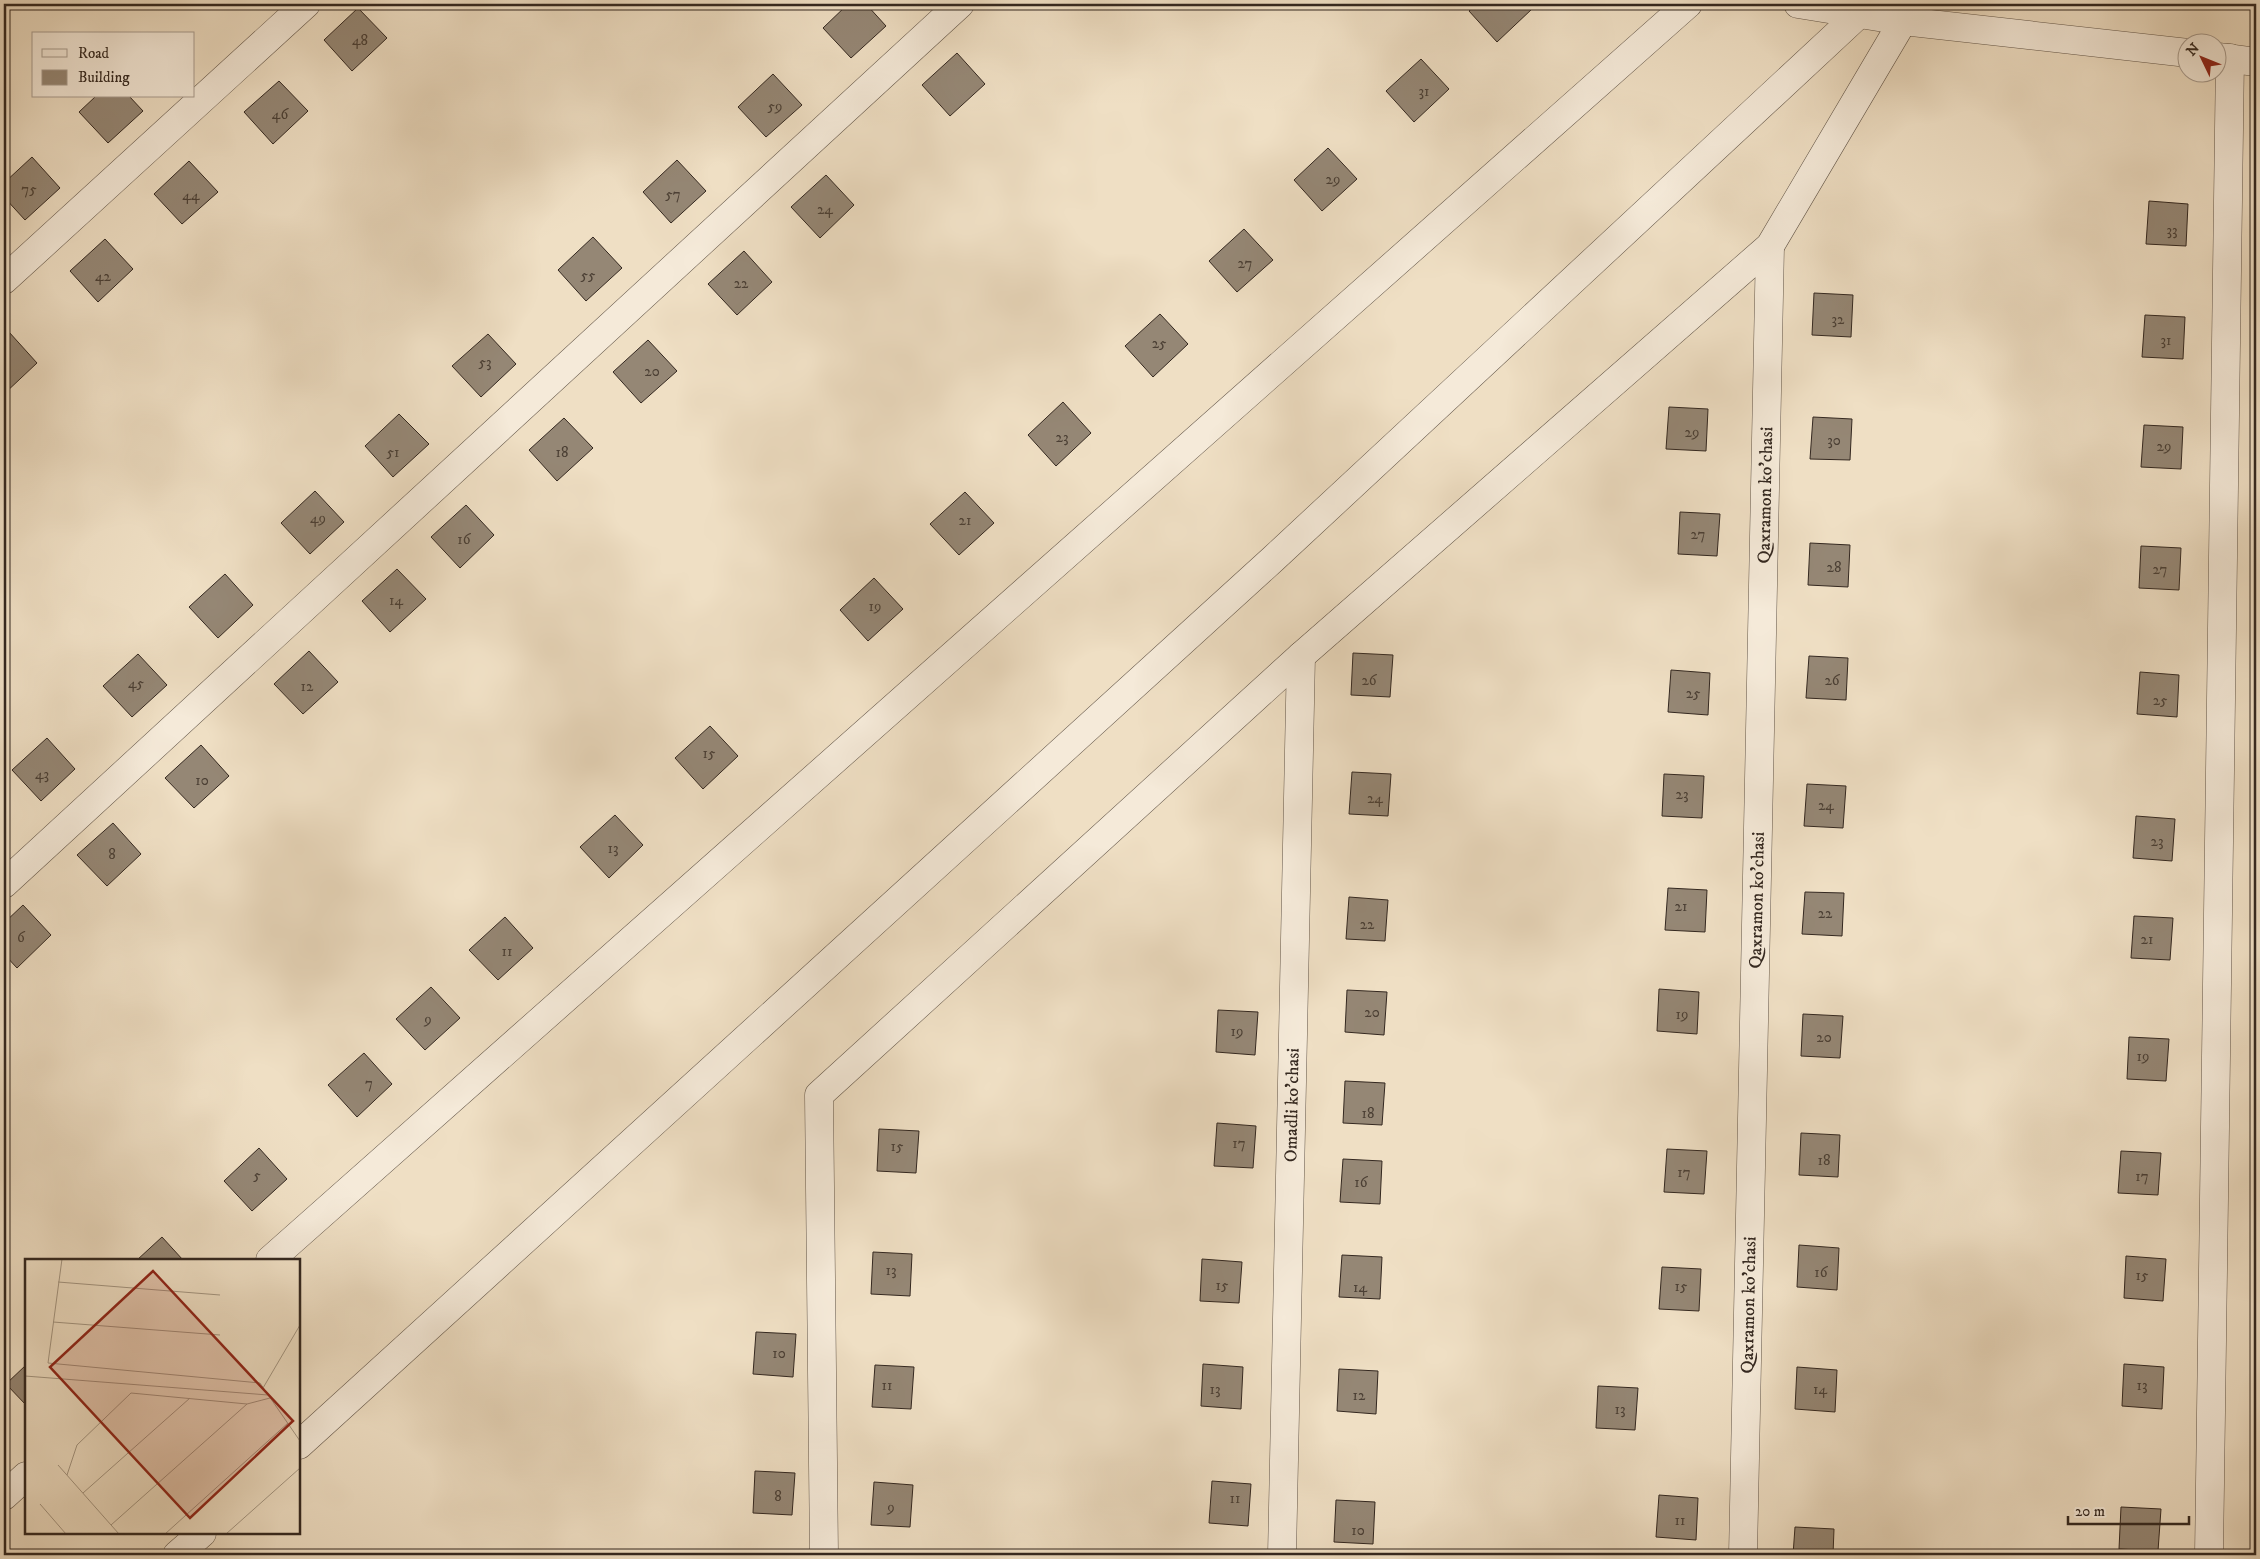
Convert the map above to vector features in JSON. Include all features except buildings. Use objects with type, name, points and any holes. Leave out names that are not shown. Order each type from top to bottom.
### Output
[{"type":"street","points":[[4,280],[306,4]]},
{"type":"street","points":[[4,884],[960,4]]},
{"type":"street","points":[[271,1259],[1688,4]]},
{"type":"street","points":[[1798,4],[1903,21],[2178,52]]},
{"type":"street","points":[[300,1444],[1273,559],[1859,14]]},
{"type":"street","points":[[824,1555],[818,1094],[1301,656],[1770,246],[1903,21]]},
{"type":"street","points":[[2209,1555],[2235,59]]},
{"type":"street","name":"Qaxramon ko'chasi","points":[[1743,1555],[1770,246]]},
{"type":"street","name":"Omadli ko'chasi","points":[[1282,1555],[1301,656]]},
{"type":"street","points":[[4,1496],[25,1477]]},
{"type":"street","points":[[177,1555],[201,1534]]}]
